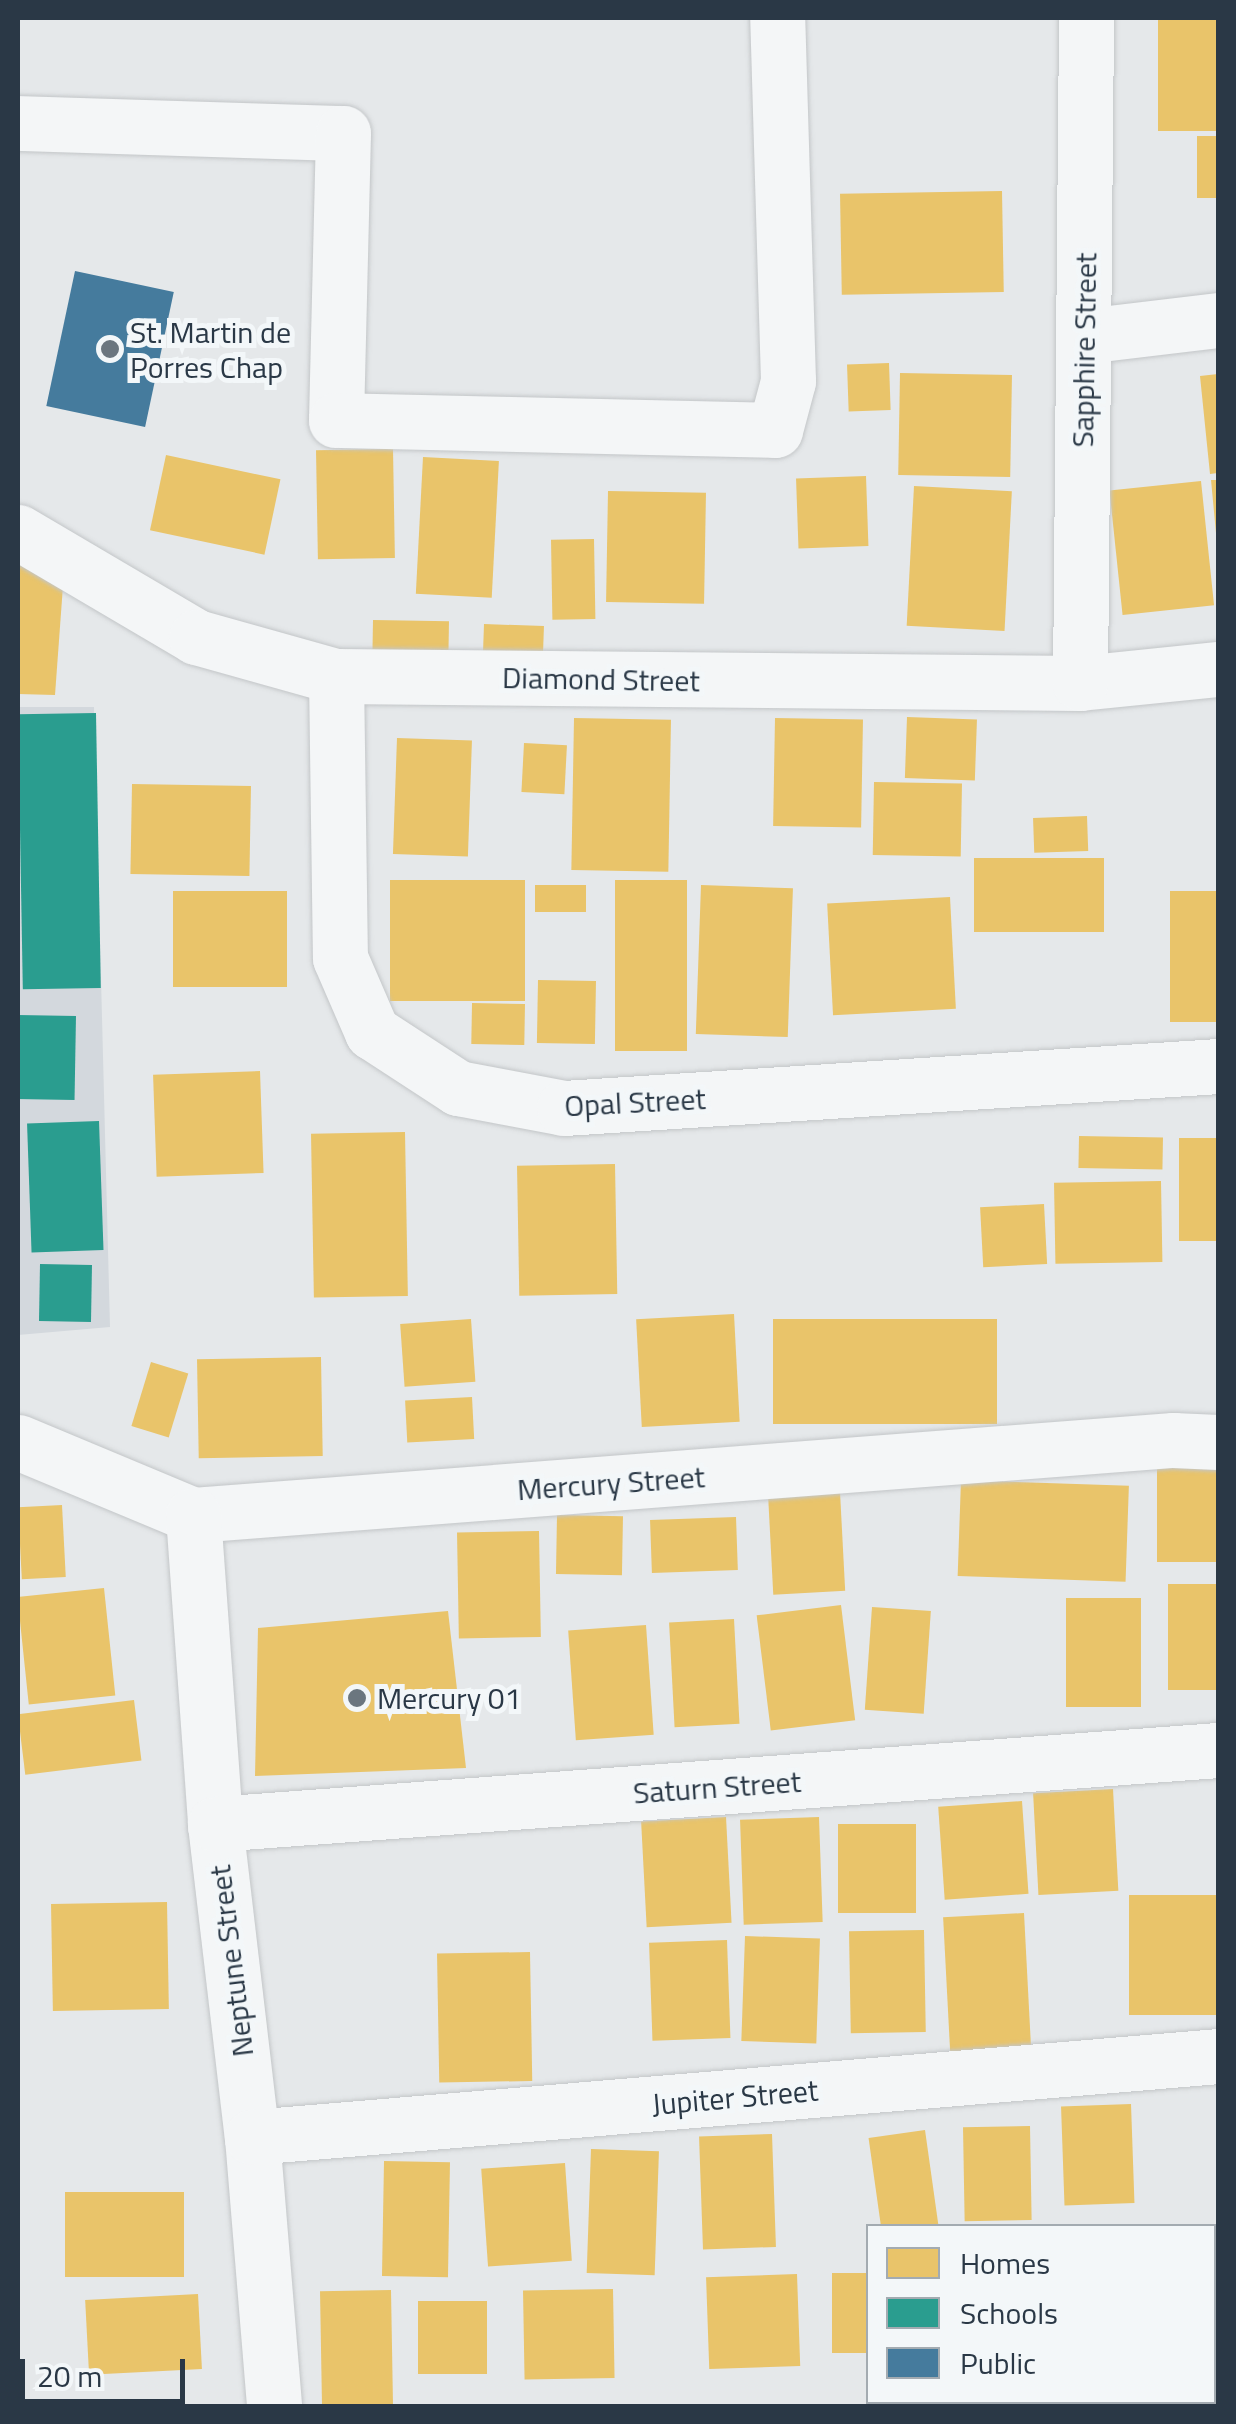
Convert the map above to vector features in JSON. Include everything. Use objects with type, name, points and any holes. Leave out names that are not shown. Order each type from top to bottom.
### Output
[{"type":"street","points":[[18,123],[343,133],[336,420],[775,430],[788,381],[777,18]]},
{"type":"street","name":"Sapphire Street","points":[[1080,683],[1086,18]]},
{"type":"street","points":[[1084,336],[1218,320]]},
{"type":"street","name":"Diamond Street","points":[[18,532],[196,637],[336,676],[1080,683],[1218,668]]},
{"type":"street","name":"Opal Street","points":[[336,676],[340,958],[372,1032],[458,1088],[564,1108],[1218,1066]]},
{"type":"street","name":"Mercury Street","points":[[18,1442],[193,1515],[1173,1440],[1218,1442]]},
{"type":"street","name":"Neptune Street","points":[[193,1515],[215,1824],[252,2137],[274,2406]]},
{"type":"street","name":"Saturn Street","points":[[215,1824],[1218,1750]]},
{"type":"street","name":"Jupiter Street","points":[[252,2137],[1218,2056]]},
{"type":"street","points":[[916,2406],[953,2404]]},
{"type":"shaded area","points":[[18,707],[94,707],[110,1327],[18,1335]]},
{"type":"building: Homes","points":[[1158,18],[1218,18],[1218,131],[1158,131]]},
{"type":"building: Homes","points":[[1197,136],[1218,136],[1218,198],[1197,198]]},
{"type":"building: Homes","points":[[1002,191],[1004,292],[842,295],[840,194]]},
{"type":"building: Homes","points":[[889,363],[891,410],[849,411],[847,364]]},
{"type":"building: Homes","points":[[900,373],[1012,375],[1010,477],[898,475]]},
{"type":"building: Homes","points":[[1218,374],[1218,473],[1210,474],[1200,376]]},
{"type":"building: Homes","points":[[393,449],[395,558],[318,559],[316,450]]},
{"type":"building: Homes","points":[[166,455],[280,479],[264,555],[150,530]]},
{"type":"building: Homes","points":[[423,457],[499,461],[492,598],[416,594]]},
{"type":"building: Homes","points":[[866,476],[868,546],[798,548],[796,478]]},
{"type":"building: Homes","points":[[1211,480],[1218,480],[1218,533],[1216,533]]},
{"type":"building: Homes","points":[[1201,481],[1214,605],[1123,615],[1110,491]]},
{"type":"building: Homes","points":[[914,486],[1012,491],[1005,631],[907,626]]},
{"type":"building: Homes","points":[[608,491],[706,493],[704,604],[606,602]]},
{"type":"building: Homes","points":[[594,539],[595,619],[552,620],[551,540]]},
{"type":"building: Homes","points":[[18,552],[64,572],[55,695],[18,694]]},
{"type":"building: Homes","points":[[373,620],[449,621],[448,663],[372,662]]},
{"type":"building: Homes","points":[[484,624],[544,626],[542,670],[482,668]]},
{"type":"building: Homes","points":[[907,717],[977,719],[975,780],[905,778]]},
{"type":"building: Homes","points":[[574,718],[671,720],[668,872],[571,870]]},
{"type":"building: Homes","points":[[775,718],[863,720],[861,828],[773,826]]},
{"type":"building: Homes","points":[[397,738],[472,741],[468,857],[393,854]]},
{"type":"building: Homes","points":[[524,743],[567,745],[564,794],[521,792]]},
{"type":"building: Homes","points":[[874,782],[962,784],[961,857],[873,855]]},
{"type":"building: Homes","points":[[132,784],[251,786],[249,876],[130,874]]},
{"type":"building: Homes","points":[[1087,816],[1088,851],[1034,853],[1033,818]]},
{"type":"building: Homes","points":[[974,858],[1104,858],[1104,932],[974,932]]},
{"type":"building: Homes","points":[[390,880],[525,880],[525,1001],[390,1001]]},
{"type":"building: Homes","points":[[615,880],[687,880],[687,1051],[615,1051]]},
{"type":"building: Homes","points":[[535,885],[586,885],[586,912],[535,912]]},
{"type":"building: Homes","points":[[701,885],[793,888],[788,1037],[696,1034]]},
{"type":"building: Homes","points":[[173,891],[287,891],[287,987],[173,987]]},
{"type":"building: Homes","points":[[1170,891],[1218,891],[1218,1022],[1170,1022]]},
{"type":"building: Homes","points":[[950,897],[956,1009],[833,1015],[827,903]]},
{"type":"building: Homes","points":[[538,980],[596,981],[595,1044],[537,1043]]},
{"type":"building: Homes","points":[[472,1003],[525,1004],[524,1045],[471,1044]]},
{"type":"building: Homes","points":[[260,1071],[264,1173],[157,1177],[153,1075]]},
{"type":"building: Homes","points":[[405,1132],[408,1296],[314,1298],[311,1134]]},
{"type":"building: Homes","points":[[1079,1136],[1163,1137],[1162,1169],[1078,1168]]},
{"type":"building: Homes","points":[[1179,1138],[1218,1138],[1218,1241],[1179,1241]]},
{"type":"building: Homes","points":[[615,1164],[617,1294],[519,1296],[517,1166]]},
{"type":"building: Homes","points":[[1161,1181],[1162,1262],[1055,1264],[1054,1183]]},
{"type":"building: Homes","points":[[1044,1204],[1047,1264],[983,1267],[980,1207]]},
{"type":"building: Homes","points":[[734,1314],[740,1422],[642,1427],[636,1319]]},
{"type":"building: Homes","points":[[471,1319],[475,1382],[405,1387],[400,1324]]},
{"type":"building: Homes","points":[[773,1319],[997,1319],[997,1424],[773,1424]]},
{"type":"building: Homes","points":[[321,1357],[323,1456],[199,1458],[197,1359]]},
{"type":"building: Homes","points":[[151,1362],[188,1373],[169,1437],[131,1426]]},
{"type":"building: Homes","points":[[472,1397],[474,1439],[407,1442],[405,1401]]},
{"type":"building: Homes","points":[[1157,1463],[1218,1463],[1218,1562],[1157,1562]]},
{"type":"building: Homes","points":[[961,1480],[1129,1486],[1126,1582],[958,1576]]},
{"type":"building: Homes","points":[[840,1492],[845,1591],[773,1595],[768,1496]]},
{"type":"building: Homes","points":[[62,1505],[66,1577],[22,1579],[18,1507]]},
{"type":"building: Homes","points":[[557,1515],[623,1516],[622,1575],[556,1574]]},
{"type":"building: Homes","points":[[736,1517],[738,1570],[652,1573],[650,1520]]},
{"type":"building: Homes","points":[[539,1531],[541,1637],[459,1638],[457,1532]]},
{"type":"building: Homes","points":[[1168,1584],[1218,1584],[1218,1690],[1168,1690]]},
{"type":"building: Homes","points":[[104,1588],[115,1695],[29,1705],[18,1597]]},
{"type":"building: Homes","points":[[1066,1598],[1141,1598],[1141,1707],[1066,1707]]},
{"type":"building: Homes","points":[[841,1605],[855,1720],[771,1730],[757,1615]]},
{"type":"building: Homes","points":[[872,1607],[931,1611],[924,1714],[865,1710]]},
{"type":"building: Homes","name":"Mercury 01","points":[[448,1611],[466,1768],[255,1776],[258,1628]]},
{"type":"building: Homes","points":[[734,1619],[739,1724],[675,1727],[669,1622]]},
{"type":"building: Homes","points":[[646,1625],[654,1735],[576,1740],[568,1630]]},
{"type":"building: Homes","points":[[134,1700],[141,1761],[25,1775],[18,1714]]},
{"type":"building: Homes","points":[[1113,1789],[1118,1891],[1038,1895],[1033,1793]]},
{"type":"building: Homes","points":[[1022,1801],[1028,1894],[945,1900],[938,1807]]},
{"type":"building: Homes","points":[[726,1817],[732,1923],[647,1927],[641,1821]]},
{"type":"building: Homes","points":[[819,1817],[823,1922],[744,1925],[740,1820]]},
{"type":"building: Homes","points":[[838,1824],[916,1824],[916,1913],[838,1913]]},
{"type":"building: Homes","points":[[1129,1895],[1218,1895],[1218,2015],[1129,2015]]},
{"type":"building: Homes","points":[[167,1902],[169,2009],[53,2011],[51,1904]]},
{"type":"building: Homes","points":[[1024,1913],[1031,2049],[950,2053],[943,1917]]},
{"type":"building: Homes","points":[[924,1930],[926,2032],[851,2033],[849,1931]]},
{"type":"building: Homes","points":[[745,1936],[820,1939],[816,2044],[741,2041]]},
{"type":"building: Homes","points":[[727,1940],[730,2038],[652,2041],[649,1943]]},
{"type":"building: Homes","points":[[530,1952],[532,2081],[439,2083],[437,1954]]},
{"type":"building: Homes","points":[[1131,2104],[1134,2203],[1064,2205],[1061,2106]]},
{"type":"building: Homes","points":[[1030,2126],[1032,2220],[965,2221],[963,2127]]},
{"type":"building: Homes","points":[[925,2130],[938,2224],[881,2224],[869,2138]]},
{"type":"building: Homes","points":[[772,2134],[776,2247],[703,2249],[699,2137]]},
{"type":"building: Homes","points":[[591,2149],[659,2151],[655,2275],[587,2273]]},
{"type":"building: Homes","points":[[384,2161],[450,2162],[448,2277],[382,2276]]},
{"type":"building: Homes","points":[[565,2163],[572,2261],[488,2267],[481,2169]]},
{"type":"building: Homes","points":[[65,2192],[184,2192],[184,2277],[65,2277]]},
{"type":"building: Homes","points":[[1216,2231],[1218,2231],[1216,2356]]},
{"type":"building: Homes","points":[[832,2273],[866,2273],[866,2353],[832,2353]]},
{"type":"building: Homes","points":[[797,2274],[800,2366],[709,2369],[706,2277]]},
{"type":"building: Homes","points":[[613,2289],[615,2378],[525,2380],[523,2291]]},
{"type":"building: Homes","points":[[391,2290],[393,2406],[322,2406],[320,2291]]},
{"type":"building: Homes","points":[[198,2294],[202,2369],[89,2375],[85,2300]]},
{"type":"building: Homes","points":[[418,2301],[487,2301],[487,2374],[418,2374]]},
{"type":"building: Schools","points":[[96,713],[101,988],[23,989],[18,714]]},
{"type":"building: Schools","points":[[18,1015],[76,1016],[75,1100],[18,1099]]},
{"type":"building: Schools","points":[[99,1121],[104,1250],[32,1252],[27,1124]]},
{"type":"building: Schools","points":[[40,1264],[92,1265],[91,1322],[39,1321]]},
{"type":"building: Public","name":"St. Martin de Porres Chap","points":[[75,271],[174,292],[145,427],[46,406]]},
{"type":"place","name":"St. Martin de Porres Chap","points":[[110,349]]},
{"type":"place","name":"Mercury 01","points":[[357,1698]]}]
